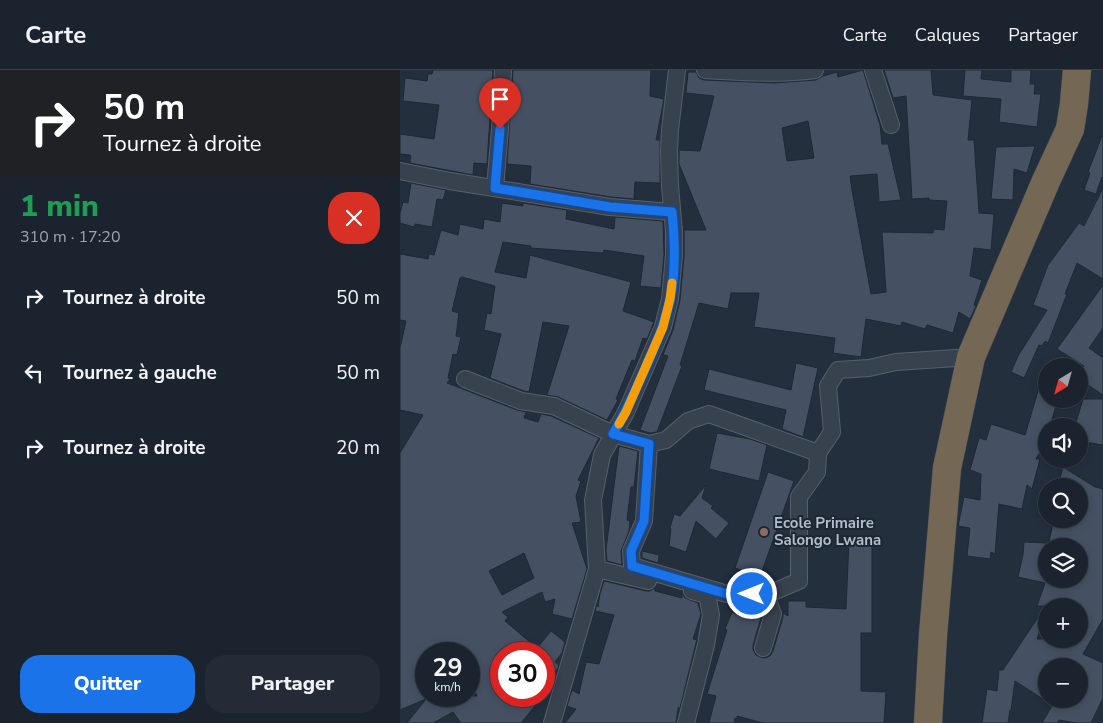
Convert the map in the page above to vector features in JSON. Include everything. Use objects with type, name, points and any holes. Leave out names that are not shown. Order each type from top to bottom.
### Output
[{"type":"highway","points":[[928,723],[933,634],[948,468],[971,357],[1070,129],[1077,70]]},
{"type":"street","points":[[495,188],[503,70]]},
{"type":"street","points":[[552,723],[597,569],[592,500],[602,455],[626,412],[663,327],[670,299],[674,231],[669,151],[677,70]]},
{"type":"street","points":[[705,70],[748,73],[815,70]]},
{"type":"street","points":[[873,70],[891,125]]},
{"type":"street","points":[[400,171],[610,207],[672,212]]},
{"type":"street","points":[[649,444],[644,521],[631,551],[632,566],[727,594],[766,595],[799,581],[799,497],[817,472],[818,453],[832,432],[828,386],[838,370],[869,368],[896,362],[971,357]]},
{"type":"street","points":[[465,379],[521,401],[554,406],[613,434],[649,444],[666,440],[688,421],[709,414],[818,453]]},
{"type":"street","points":[[597,569],[707,595],[711,614],[706,645],[686,723]]},
{"type":"street","points":[[763,648],[773,614],[766,595]]},
{"type":"building","points":[[433,70],[493,70],[487,164],[474,163],[473,175],[410,163],[410,155],[400,154],[400,134],[434,139],[439,105],[403,101],[405,78],[427,81],[428,74],[432,74]]},
{"type":"building","points":[[513,70],[651,70],[650,96],[664,99],[656,140],[660,140],[660,183],[635,182],[634,199],[530,184],[531,166],[507,164]]},
{"type":"building","points":[[863,70],[880,125],[882,144],[888,144],[901,200],[879,202],[877,174],[850,176],[871,294],[886,292],[882,232],[933,233],[934,229],[944,230],[947,201],[929,200],[929,198],[912,199],[906,96],[893,98],[884,70],[931,70],[933,95],[972,100],[968,140],[974,140],[979,213],[994,214],[991,250],[974,248],[970,276],[982,280],[974,305],[976,306],[970,319],[959,312],[953,333],[927,325],[925,329],[902,322],[901,326],[866,319],[861,357],[833,353],[835,338],[754,327],[759,293],[731,293],[728,309],[699,303],[680,365],[682,366],[657,432],[650,433],[640,430],[668,356],[663,355],[673,330],[680,300],[684,230],[706,230],[679,164],[679,150],[700,151],[714,96],[686,93],[688,72],[696,72],[699,78],[704,80],[774,83],[816,80],[837,72],[838,77]],"holes":[[[808,121],[814,158],[787,161],[782,128]]]},
{"type":"building","points":[[965,70],[982,70],[981,79],[1011,82],[1011,70],[1031,70],[1030,84],[1035,84],[1034,94],[1041,94],[1037,127],[999,122],[1001,99],[963,96]]},
{"type":"building","points":[[1102,136],[1103,178],[1096,194],[1084,190],[1090,173],[1088,172]]},
{"type":"building","points":[[1035,146],[1027,173],[1014,169],[1013,200],[991,199],[996,147]]},
{"type":"building","points":[[411,183],[446,190],[443,200],[437,199],[432,227],[415,224],[414,227],[400,223],[403,202],[408,203]]},
{"type":"building","points":[[1103,188],[1103,279],[1077,263],[1048,343],[1045,341],[1042,346],[1039,345],[1024,378],[1011,372],[1018,356],[1047,310],[1033,305],[1048,265],[1079,223],[1084,226]]},
{"type":"building","points":[[502,203],[523,206],[523,203],[567,210],[566,219],[614,229],[615,217],[663,221],[664,255],[661,288],[640,286],[644,256],[604,250],[603,253],[531,248],[531,246],[503,242],[495,272],[526,278],[530,255],[631,282],[623,311],[654,322],[647,339],[643,338],[635,361],[632,360],[616,399],[618,400],[607,420],[558,397],[547,395],[569,326],[543,322],[529,392],[490,378],[501,334],[484,330],[487,313],[491,314],[495,286],[460,278],[452,311],[459,313],[456,336],[461,337],[457,355],[453,354],[448,378],[450,379],[447,383],[526,412],[524,418],[538,422],[541,414],[551,416],[599,438],[578,480],[581,481],[576,496],[581,522],[572,523],[587,569],[572,619],[552,614],[555,599],[545,602],[542,592],[502,612],[508,617],[505,621],[530,642],[490,642],[490,707],[534,707],[521,723],[461,723],[453,712],[433,723],[407,723],[420,707],[480,707],[480,642],[415,642],[415,704],[400,710],[400,453],[423,415],[400,410],[400,348],[406,321],[400,320],[400,254],[428,259],[429,254],[434,255],[441,230],[458,235],[460,224],[483,229],[484,219],[500,222]],"holes":[[[524,553],[534,578],[502,595],[489,571]]]},
{"type":"building","points":[[1103,285],[1103,328],[1089,348],[1103,358],[1103,395],[1088,385],[1088,358],[1071,358],[1057,349]]},
{"type":"building","points":[[796,363],[818,368],[803,437],[782,429],[786,410],[704,390],[709,369],[791,390]]},
{"type":"building","points":[[1038,391],[1038,408],[1055,408],[1052,418],[1038,418],[1038,456],[1036,459],[1038,459],[1038,466],[1032,489],[1027,485],[1022,509],[999,504],[995,554],[991,552],[990,559],[967,556],[970,528],[958,526],[964,497],[980,500],[981,474],[970,470],[979,438],[986,440],[991,424],[1025,435]]},
{"type":"building","points":[[1088,399],[1103,399],[1103,445],[1088,442],[1088,418],[1077,418],[1080,408],[1088,408]]},
{"type":"building","points":[[717,433],[750,439],[767,445],[759,481],[709,469]]},
{"type":"building","points":[[619,446],[638,451],[634,487],[631,487],[627,520],[630,521],[629,531],[621,551],[622,565],[607,561],[606,550]]},
{"type":"building","points":[[1063,468],[1065,468],[1081,478],[1060,478]]},
{"type":"building","points":[[768,472],[794,481],[760,577],[735,568]]},
{"type":"building","points":[[1088,483],[1103,489],[1103,619],[1088,645],[1088,598],[1040,598],[1043,588],[1088,588],[1088,538],[1050,538],[1052,528],[1088,528]]},
{"type":"building","points":[[706,485],[702,498],[713,506],[711,508],[729,523],[716,539],[696,521],[686,552],[669,546],[670,528],[674,514],[680,516]]},
{"type":"building","points":[[849,540],[872,541],[872,633],[861,633],[861,691],[886,692],[884,723],[763,723],[737,716],[734,723],[709,723],[716,696],[707,694],[727,630],[725,629],[732,612],[747,618],[752,605],[759,605],[762,614],[753,650],[760,657],[770,656],[783,613],[788,616],[788,601],[806,601],[806,607],[846,609]]},
{"type":"building","points":[[1024,542],[1038,543],[1038,581],[1018,577]]},
{"type":"building","points":[[642,551],[659,555],[658,563],[642,558]]},
{"type":"building","points":[[604,581],[646,591],[655,588],[655,591],[682,598],[682,593],[685,598],[698,603],[701,614],[693,639],[697,640],[680,708],[678,708],[676,723],[565,723],[576,709],[567,706],[572,690],[579,694],[586,662],[599,664],[614,615],[595,611],[597,604],[598,607]]},
{"type":"building","points":[[1038,618],[1038,648],[1086,648],[1083,654],[1103,663],[1103,698],[1091,723],[1059,720],[1057,723],[1042,723],[1051,708],[1088,708],[1088,658],[1038,658],[1038,696],[1015,681],[1008,723],[982,723],[987,689],[997,691],[999,670],[1003,670]]},
{"type":"building","points":[[551,631],[565,642],[562,653],[555,662],[555,642],[542,642]]},
{"type":"building","points":[[555,662],[559,665],[555,672]]},
{"type":"slow traffic","points":[[619,424],[663,327],[672,283]]},
{"type":"place","name":"Ecole Primaire Salongo Lwana","points":[[764,532]]},
{"type":"route","points":[[500,129],[495,188],[610,207],[672,212],[674,231],[673,273],[670,299],[663,327],[626,412],[613,434],[649,444],[644,521],[631,551],[632,566],[727,594],[752,594]]}]
